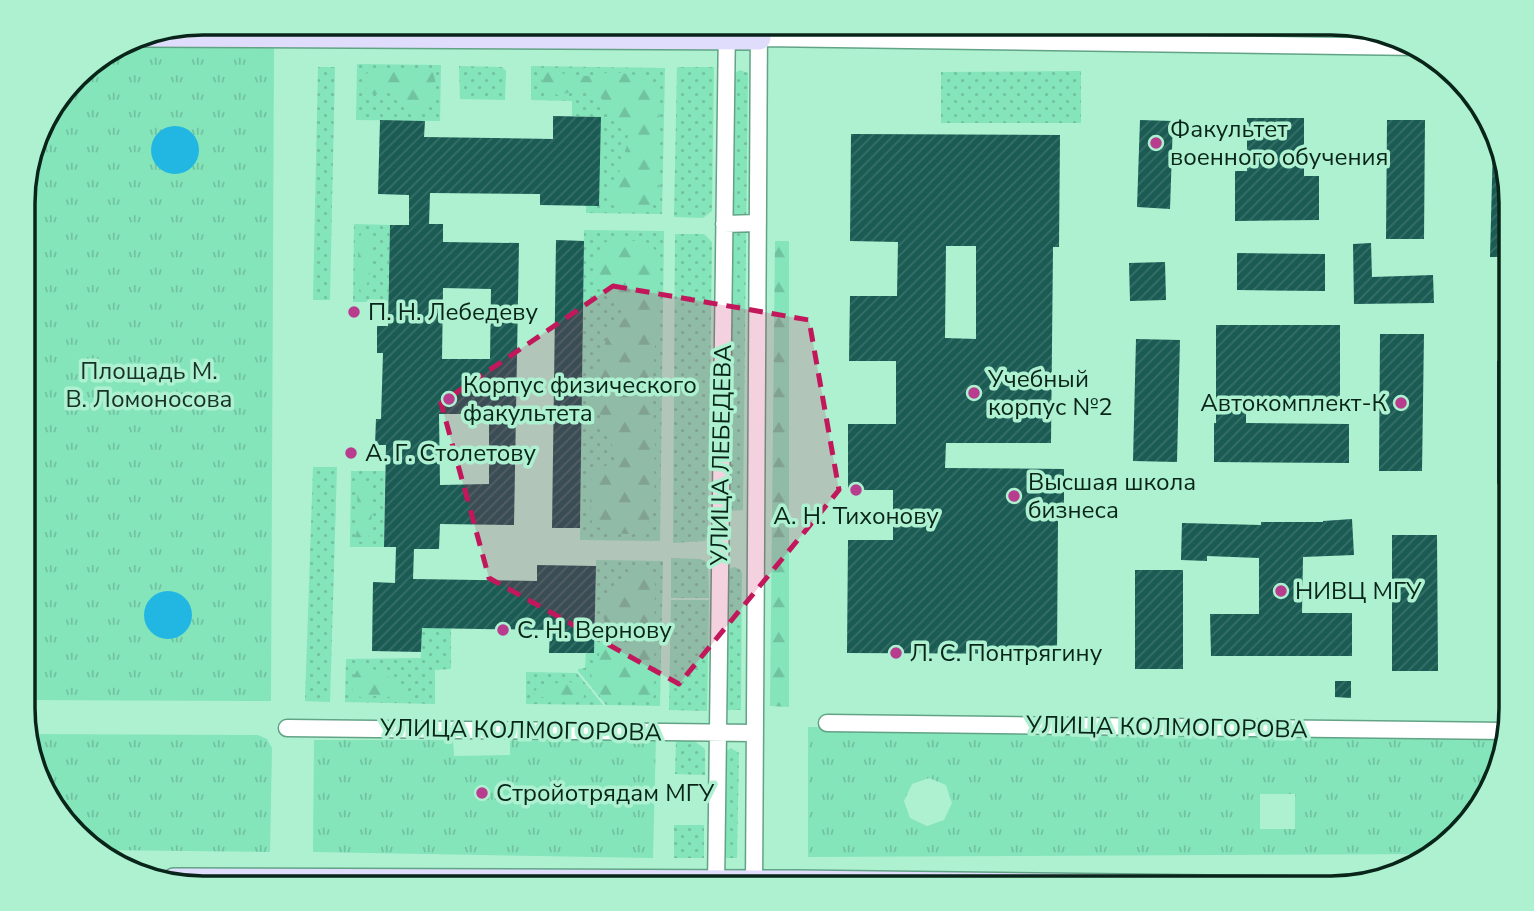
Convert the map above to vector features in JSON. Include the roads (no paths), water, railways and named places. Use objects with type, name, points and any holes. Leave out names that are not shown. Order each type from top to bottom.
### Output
[{"type":"street","name":"УЛИЦА ЛЕБЕДЕВА","points":[[716,876],[727,35]]},
{"type":"street","name":"УЛИЦА ЛЕБЕДЕВА","points":[[752,876],[759,35]]},
{"type":"street","points":[[924,35],[1390,46]]},
{"type":"street","points":[[724,224],[758,223]]},
{"type":"street","name":"УЛИЦА КОЛМОГОРОВА","points":[[827,723],[1497,731]]},
{"type":"street","name":"УЛИЦА КОЛМОГОРОВА","points":[[287,728],[754,733]]},
{"type":"water","points":[[175,126],[192,133],[199,150],[192,167],[175,174],[158,167],[151,150],[158,133]]},
{"type":"water","points":[[168,591],[185,598],[192,615],[185,632],[168,639],[151,632],[144,615],[151,598]]},
{"type":"place","name":"Факультет военного обучения","points":[[1156,143]]},
{"type":"place","name":"П. Н. Лебедеву","points":[[354,312]]},
{"type":"place","name":"Учебный корпус №2","points":[[974,393]]},
{"type":"place","name":"Корпус физического факультета","points":[[449,399]]},
{"type":"place","name":"Автокомплект-К","points":[[1401,403]]},
{"type":"place","name":"А. Г. Столетову","points":[[351,453]]},
{"type":"place","name":"А. Н. Тихонову","points":[[856,490]]},
{"type":"place","name":"Высшая школа бизнеса","points":[[1014,496]]},
{"type":"place","name":"НИВЦ МГУ","points":[[1281,591]]},
{"type":"place","name":"С. Н. Вернову","points":[[503,630]]},
{"type":"place","name":"Л. С. Понтрягину","points":[[896,653]]},
{"type":"place","name":"Стройотрядам МГУ","points":[[482,793]]},
{"type":"park label","name":"Площадь М. В. Ломоносова","points":[[149,385]]}]
